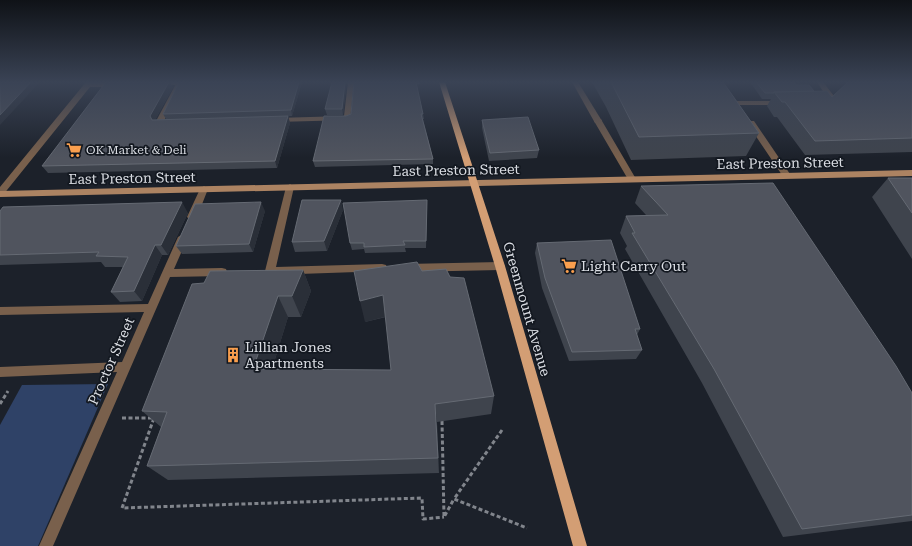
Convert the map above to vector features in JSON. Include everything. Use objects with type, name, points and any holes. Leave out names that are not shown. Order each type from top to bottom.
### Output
[{"type":"main road","name":"Greenmount Avenue","points":[[450,107],[500,266],[580,546]]},
{"type":"main road","name":"East Preston Street","points":[[0,193],[912,173]]},
{"type":"street","points":[[0,193],[69,107]]},
{"type":"street","points":[[167,107],[159,124],[174,123]]},
{"type":"street","points":[[269,120],[347,118],[348,107]]},
{"type":"street","points":[[590,107],[632,179]]},
{"type":"street","points":[[740,107],[787,176]]},
{"type":"street","points":[[290,187],[266,271],[500,266]]},
{"type":"street","name":"Proctor Street","points":[[46,546],[204,189]]},
{"type":"street","points":[[167,273],[230,272]]},
{"type":"street","points":[[0,311],[152,308]]},
{"type":"street","points":[[0,372],[125,367]]},
{"type":"path","points":[[102,419],[154,418],[122,508],[422,498],[423,519],[444,517]]},
{"type":"path","points":[[442,421],[444,517]]},
{"type":"path","points":[[444,517],[454,499],[502,430]]},
{"type":"path","points":[[454,499],[526,528]]},
{"type":"shaded area","points":[[108,384],[38,546],[0,546],[0,425],[22,385]]},
{"type":"building","points":[[0,107],[7,107],[0,115]]},
{"type":"building","points":[[87,107],[155,107],[150,116],[152,120],[288,116],[275,161],[42,166]]},
{"type":"building","points":[[166,107],[292,107],[291,110],[163,114]]},
{"type":"building","points":[[325,107],[342,107],[342,109],[325,109]]},
{"type":"building","points":[[352,107],[422,107],[423,114],[421,114],[433,159],[313,161],[324,116],[346,116],[351,114]]},
{"type":"building","points":[[624,107],[741,107],[759,133],[639,137]]},
{"type":"building","points":[[789,107],[912,107],[912,138],[815,141]]},
{"type":"building","points":[[528,117],[539,150],[490,153],[482,120]]},
{"type":"building","points":[[888,178],[912,178],[912,213]]},
{"type":"building","points":[[773,183],[896,366],[912,393],[912,515],[802,529],[714,369],[632,233],[635,233],[626,216],[668,215],[641,186]]},
{"type":"building","points":[[302,200],[341,200],[324,241],[292,242]]},
{"type":"building","points":[[427,200],[426,241],[403,241],[405,245],[364,247],[364,243],[350,243],[343,203]]},
{"type":"building","points":[[182,202],[161,245],[155,245],[134,291],[111,292],[128,257],[96,256],[99,252],[0,255],[0,211],[3,207]]},
{"type":"building","points":[[261,202],[249,244],[176,246],[195,204]]},
{"type":"building","points":[[611,240],[640,329],[635,329],[642,350],[572,352],[545,278],[537,243]]},
{"type":"building","name":"Lillian Jones Apartments","points":[[417,262],[422,271],[446,269],[450,277],[464,278],[494,396],[435,404],[438,458],[147,466],[167,412],[142,411],[192,284],[204,283],[210,271],[303,270],[292,296],[278,296],[253,369],[391,370],[383,295],[360,301],[354,271]]},
{"type":"place","name":"OK Market & Deli","points":[[74,150]]},
{"type":"place","name":"Light Carry Out","points":[[569,266]]},
{"type":"place","name":"Lillian Jones Apartments","points":[[233,355]]}]
